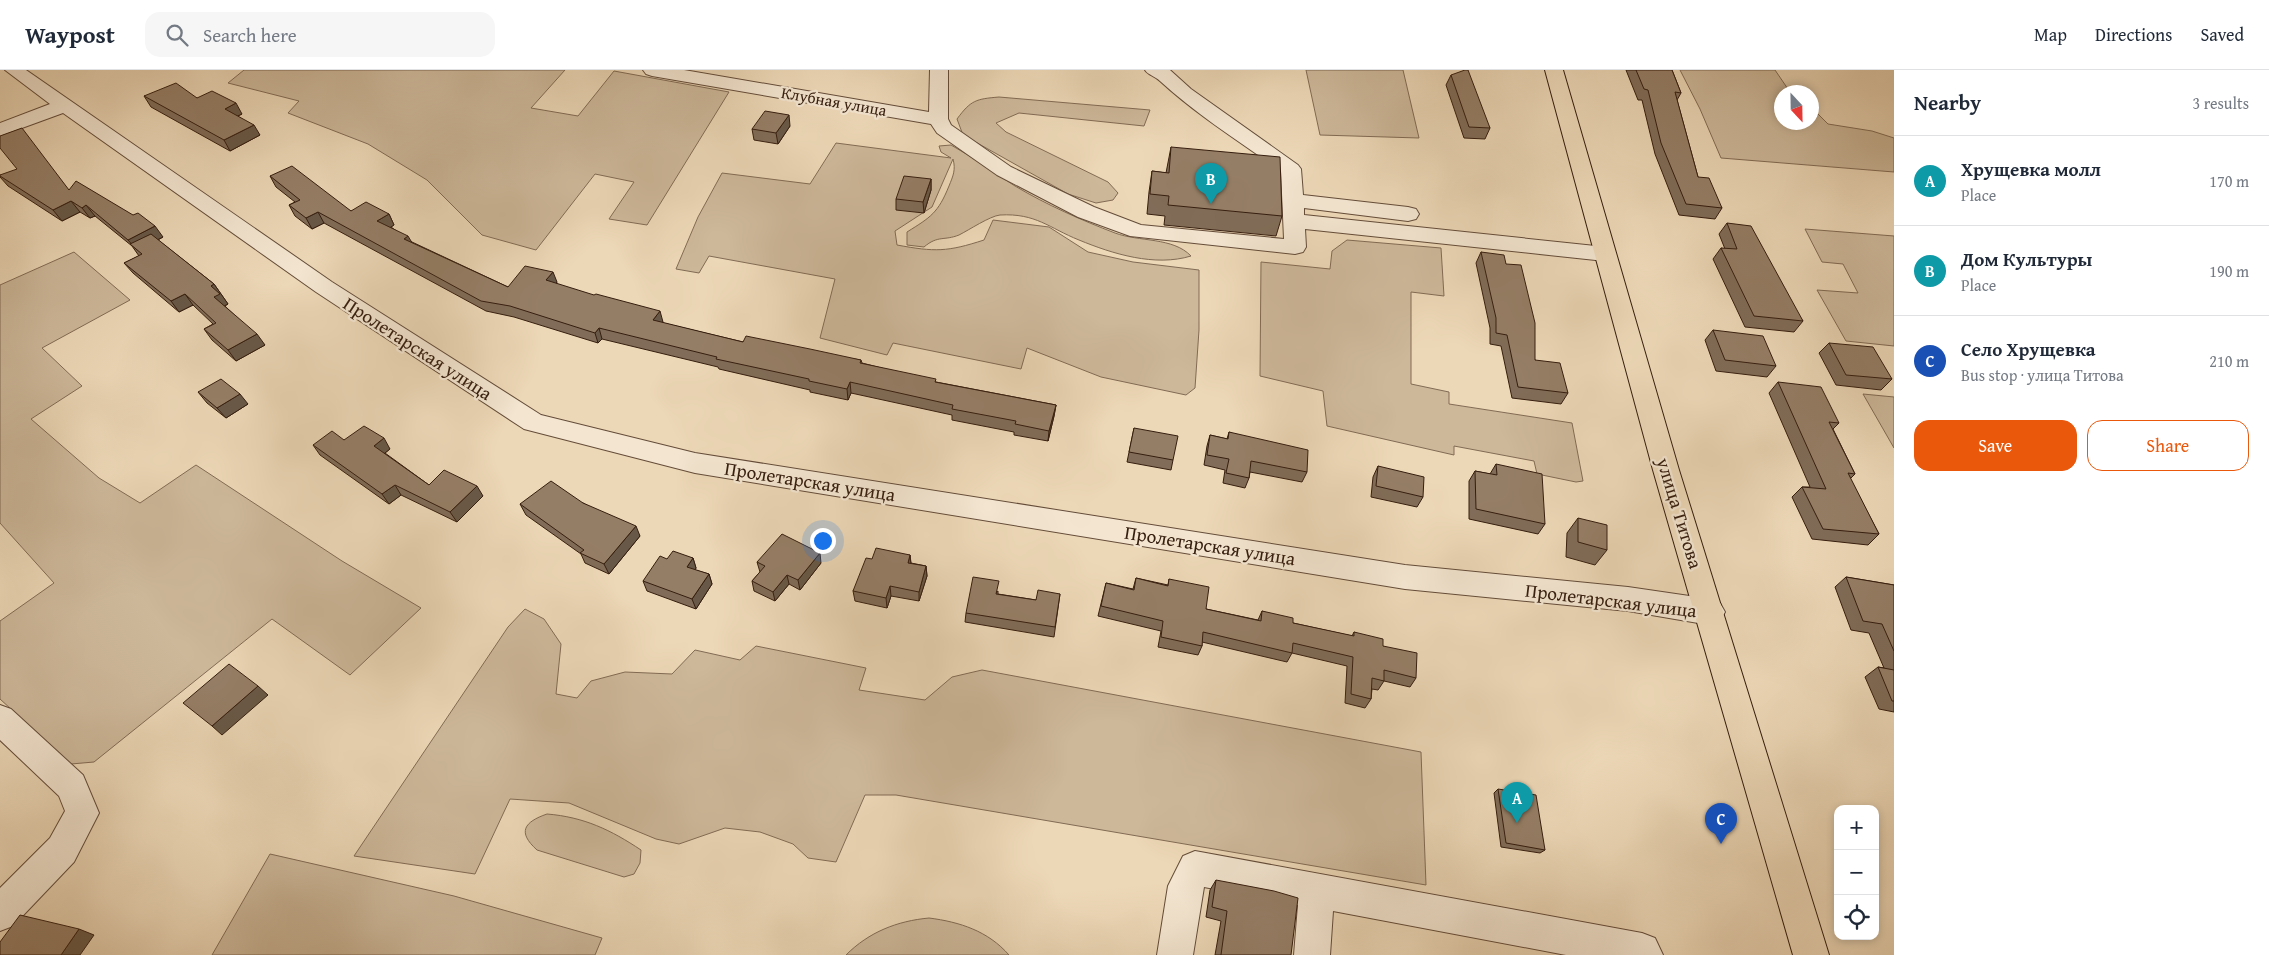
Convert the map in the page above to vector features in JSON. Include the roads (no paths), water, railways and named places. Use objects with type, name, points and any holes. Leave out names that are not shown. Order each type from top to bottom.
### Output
[{"type":"main road","name":"улица Титова","points":[[1554,70],[1666,470],[1811,955]]},
{"type":"street","name":"Пролетарская улица","points":[[14,70],[324,287],[533,422],[705,464],[1405,577],[1628,599],[1710,612]]},
{"type":"street","name":"Клубная улица","points":[[652,70],[938,119]]},
{"type":"street","points":[[939,70],[938,119],[944,128],[1004,171],[1086,212],[1138,231],[1295,247],[1291,170],[1184,94],[1161,72],[1154,70]]},
{"type":"street","points":[[0,130],[64,106]]},
{"type":"street","points":[[1293,210],[1603,245]]},
{"type":"street","points":[[0,719],[71,786],[82,813],[62,850],[0,914]]},
{"type":"street","points":[[1175,955],[1186,886],[1195,868],[1642,951],[1645,955]]},
{"type":"street","points":[[1312,955],[1317,891]]},
{"type":"place","name":"Дом Культуры","points":[[1211,204]]},
{"type":"place","name":"Хрущевка молл","points":[[1517,823]]},
{"type":"place","name":"Село Хрущевка","points":[[1721,844]]}]
